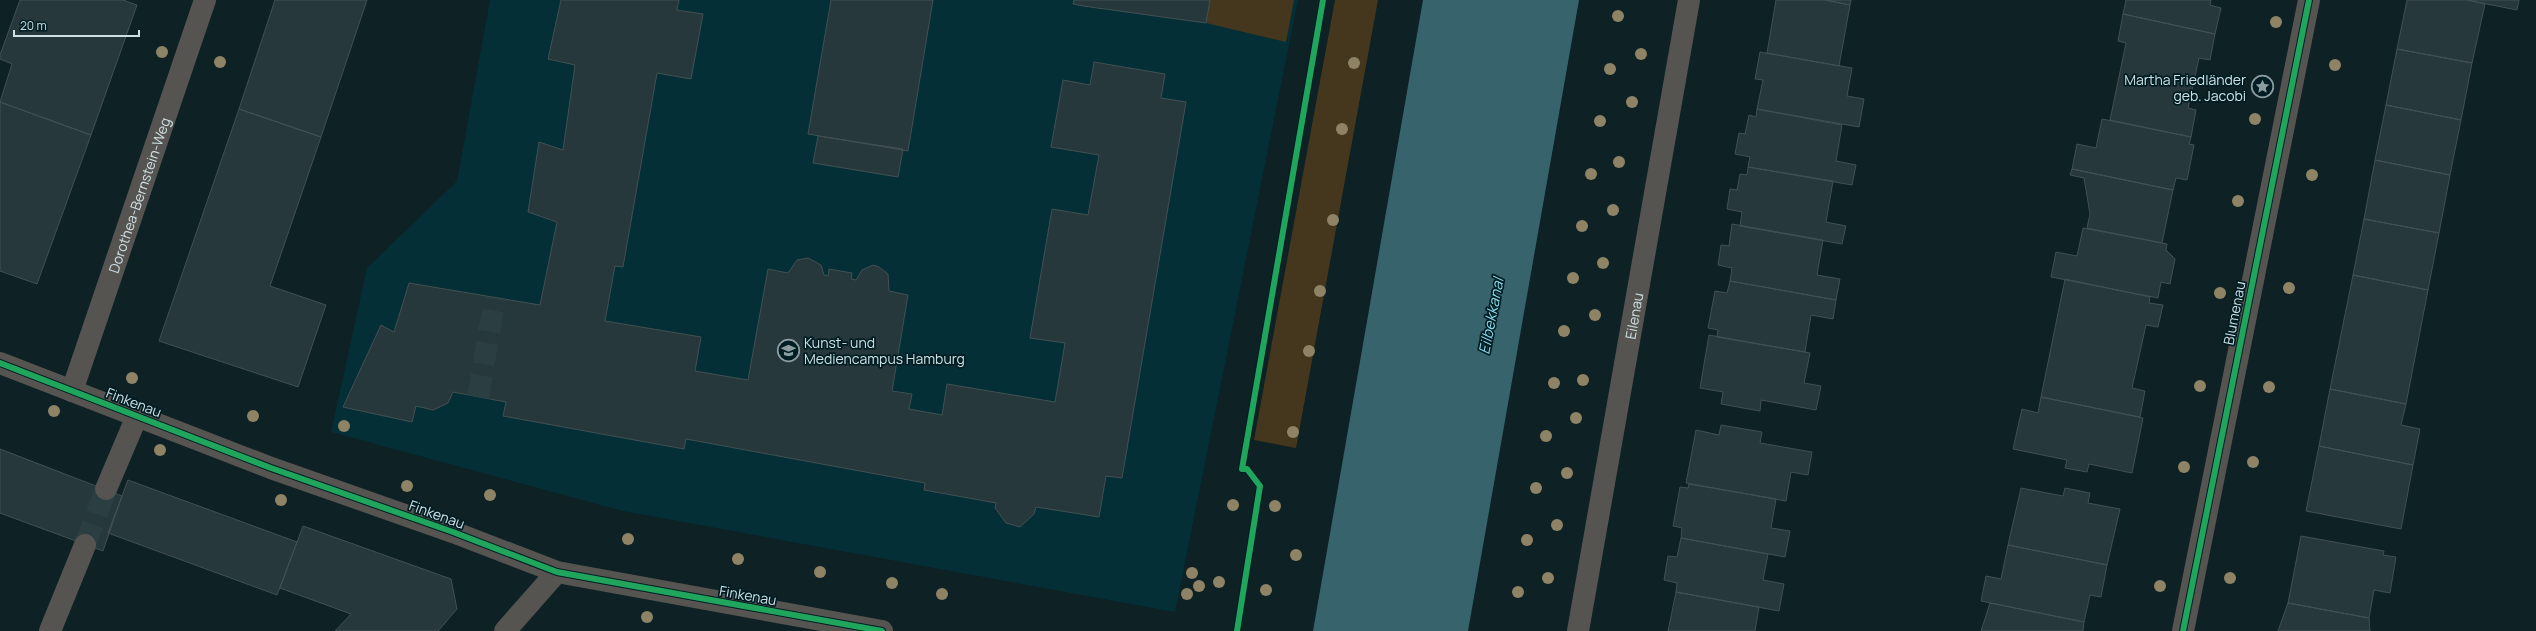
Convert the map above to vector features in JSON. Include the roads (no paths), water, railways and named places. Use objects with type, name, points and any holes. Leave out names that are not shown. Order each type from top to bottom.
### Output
[{"type":"street","name":"Dorothea-Bernstein-Weg","points":[[72,391],[205,0]]},
{"type":"street","name":"Eilenau","points":[[1578,631],[1689,0]]},
{"type":"street","name":"Blumenau","points":[[2183,631],[2309,0]]},
{"type":"street","name":"Finkenau","points":[[0,363],[271,468],[453,532],[557,572],[882,631]]},
{"type":"street","points":[[106,489],[137,416]]},
{"type":"street","points":[[50,631],[85,545]]},
{"type":"street","points":[[505,631],[557,572]]},
{"type":"water","name":"Eilbekkanal","points":[[1423,0],[1579,0],[1468,631],[1313,631]]},
{"type":"tunnel","points":[[478,397],[495,298]]},
{"type":"tunnel","points":[[85,545],[106,489]]},
{"type":"place","name":"Martha Friedländer geb. Jacobi","points":[[2262,87]]},
{"type":"place","name":"Kunst- und Mediencampus Hamburg","points":[[788,350]]}]
